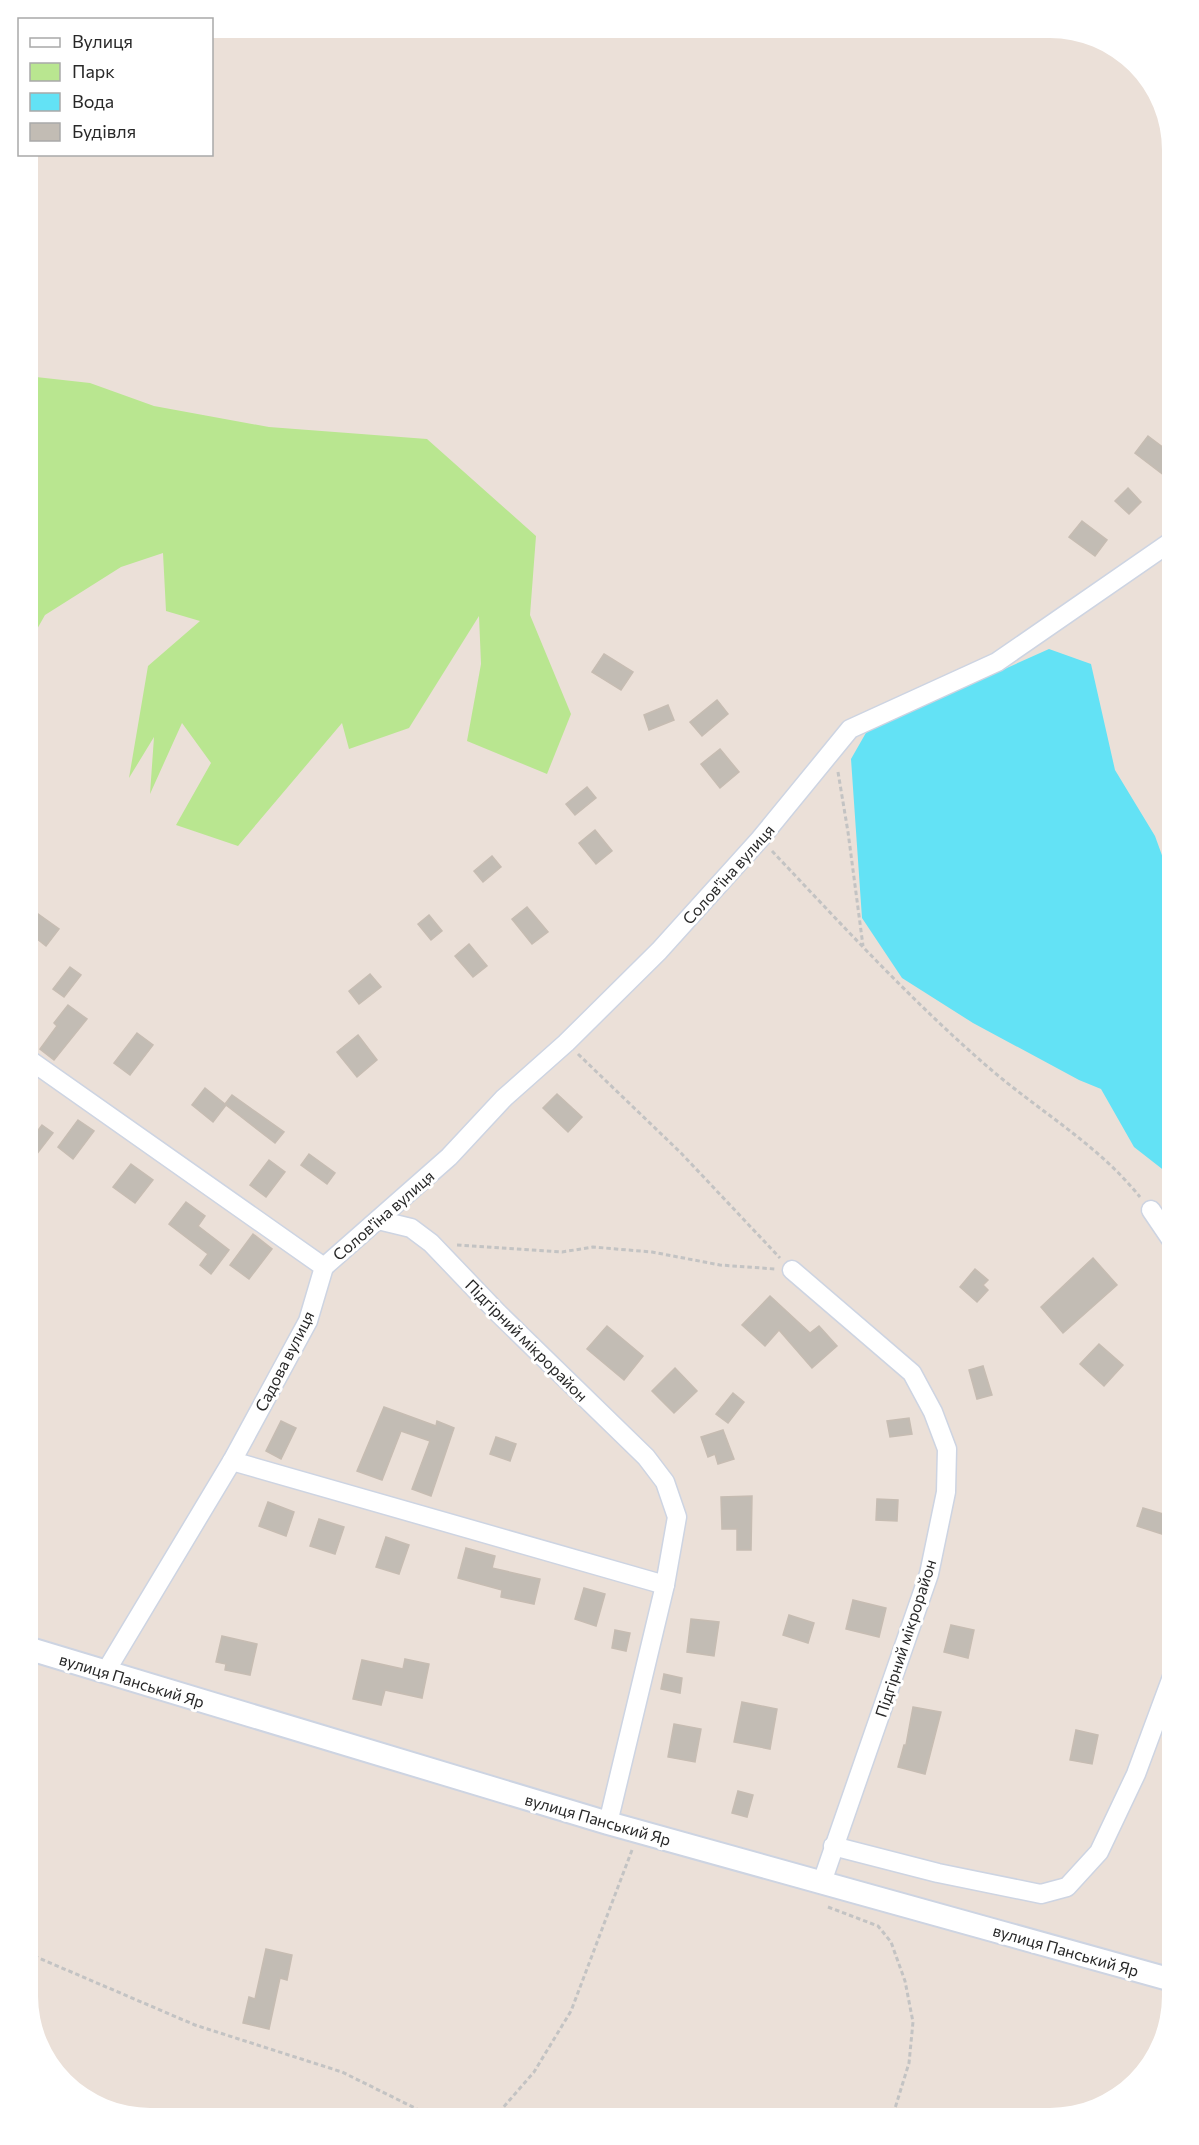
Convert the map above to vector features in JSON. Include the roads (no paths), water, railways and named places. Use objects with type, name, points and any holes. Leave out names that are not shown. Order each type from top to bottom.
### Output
[{"type":"street","name":"Солов'їна вулиця","points":[[324,1267],[448,1157],[504,1098],[566,1043],[659,951],[760,839],[850,729],[997,662],[1162,548]]},
{"type":"street","points":[[38,1066],[324,1267]]},
{"type":"street","points":[[1151,1210],[1162,1226]]},
{"type":"street","name":"Підгірний мікрорайон","points":[[378,1220],[411,1228],[431,1243],[506,1321],[646,1458],[665,1482],[677,1517],[665,1585],[608,1822]]},
{"type":"street","name":"Садова вулиця","points":[[106,1671],[232,1461],[308,1321],[324,1267]]},
{"type":"street","name":"Підгірний мікрорайон","points":[[792,1270],[912,1373],[933,1412],[946,1449],[946,1492],[929,1574],[833,1846],[822,1893]]},
{"type":"street","points":[[232,1461],[665,1585]]},
{"type":"street","name":"вулиця Панський Яр","points":[[38,1651],[639,1831],[822,1893],[1162,1978]]},
{"type":"street","points":[[833,1846],[938,1873],[1041,1894],[1067,1887],[1099,1852],[1136,1774],[1162,1704]]},
{"type":"water","points":[[1049,649],[1091,664],[1115,770],[1155,836],[1162,855],[1162,1169],[1134,1147],[1101,1089],[1079,1080],[973,1023],[902,978],[862,918],[851,759],[867,731]]}]
